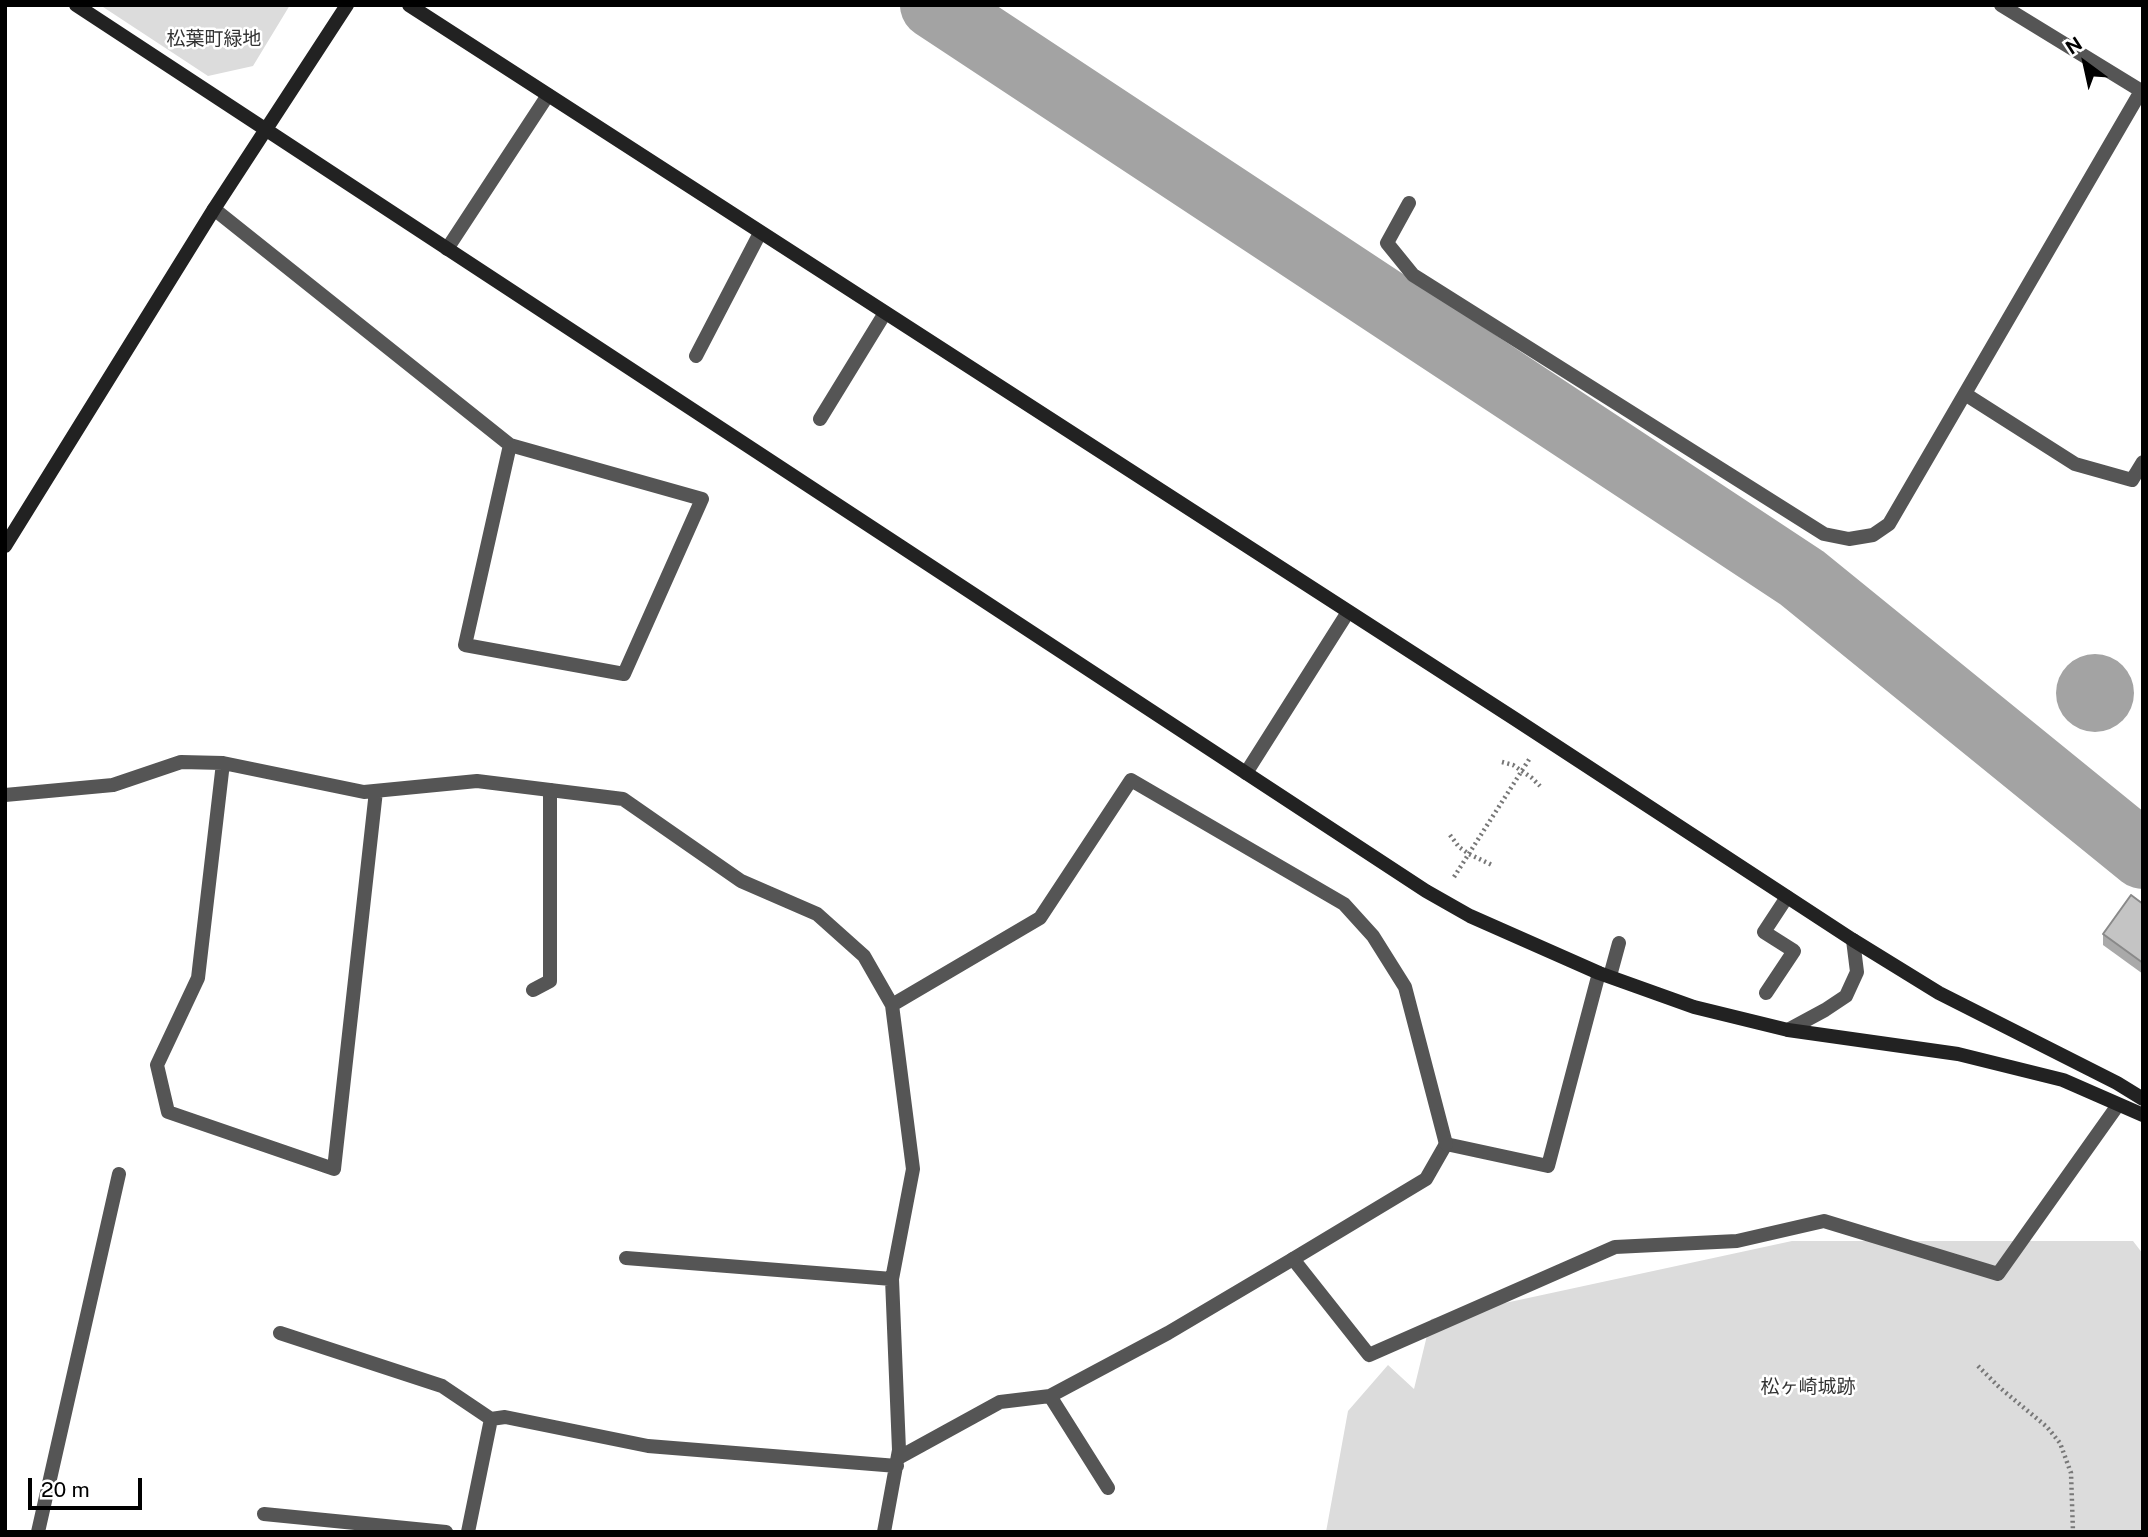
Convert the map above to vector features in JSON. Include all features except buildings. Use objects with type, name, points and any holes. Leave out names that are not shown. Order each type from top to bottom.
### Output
[{"type":"street","points":[[76,5],[1440,899],[1500,930],[1605,975],[1694,1007],[1788,1030],[1958,1054],[2063,1080],[2143,1115]]},
{"type":"street","points":[[5,546],[214,209],[347,5]]},
{"type":"street","points":[[409,5],[1853,940],[1940,993],[2117,1083],[2143,1099]]},
{"type":"street","points":[[1409,203],[1387,243],[1413,275],[1825,534],[1849,539],[1873,535],[1889,524],[2142,92],[2001,5]]},
{"type":"street","points":[[447,250],[548,95]]},
{"type":"street","points":[[214,209],[510,445],[702,499],[624,674],[465,645],[510,445]]},
{"type":"street","points":[[696,356],[760,233]]},
{"type":"street","points":[[820,418],[885,313]]},
{"type":"street","points":[[1965,394],[2075,464],[2132,480],[2143,462]]},
{"type":"street","points":[[1246,773],[1348,612]]},
{"type":"street","points":[[5,795],[113,785],[181,762],[223,763],[364,792],[477,781],[624,799],[741,881],[817,914],[864,956],[892,1006],[914,1169],[892,1279],[897,1462],[884,1532]]},
{"type":"street","points":[[223,763],[198,978],[157,1066],[168,1112],[334,1168],[376,791]]},
{"type":"street","points":[[280,1334],[442,1386],[491,1419],[505,1417],[648,1446],[897,1462],[1000,1402],[1050,1396],[1168,1333],[1426,1179],[1446,1144],[1405,987],[1373,936],[1345,904],[1131,780],[1040,918],[892,1006]]},
{"type":"street","points":[[533,990],[550,981],[550,790]]},
{"type":"street","points":[[1766,993],[1794,951],[1764,932],[1787,897]]},
{"type":"street","points":[[1788,1030],[1846,996],[1857,972],[1853,940]]},
{"type":"street","points":[[1446,1144],[1548,1166],[1605,975],[1619,943]]},
{"type":"street","points":[[1293,1259],[1369,1355],[1615,1247],[1737,1241],[1824,1222],[1998,1274],[2118,1105]]},
{"type":"street","points":[[38,1532],[119,1174]]},
{"type":"street","points":[[626,1258],[892,1279]]},
{"type":"street","points":[[1050,1396],[1108,1488]]},
{"type":"street","points":[[468,1532],[491,1419]]},
{"type":"street","points":[[264,1514],[446,1532]]},
{"type":"path","points":[[1449,886],[1535,752]]},
{"type":"path","points":[[1502,762],[1521,770],[1540,786]]},
{"type":"path","points":[[1450,835],[1469,854],[1492,865]]},
{"type":"path","points":[[1978,1366],[2047,1427],[2060,1443],[2071,1473],[2073,1532]]},
{"type":"green space","name":"松葉町緑地","points":[[100,5],[290,5],[253,66],[208,76]]},
{"type":"green space","name":"松ヶ崎城跡","points":[[1792,1241],[2133,1241],[2143,1254],[2143,1532],[1326,1532],[1348,1411],[1388,1365],[1414,1389],[1431,1319]]},
{"type":"shaded area","points":[[2095,654],[2110,657],[2127,671],[2134,693],[2131,708],[2117,725],[2095,732],[2080,729],[2063,715],[2056,693],[2059,678],[2073,661]]},
{"type":"waterway","points":[[934,5],[1802,578],[2143,855]]}]
